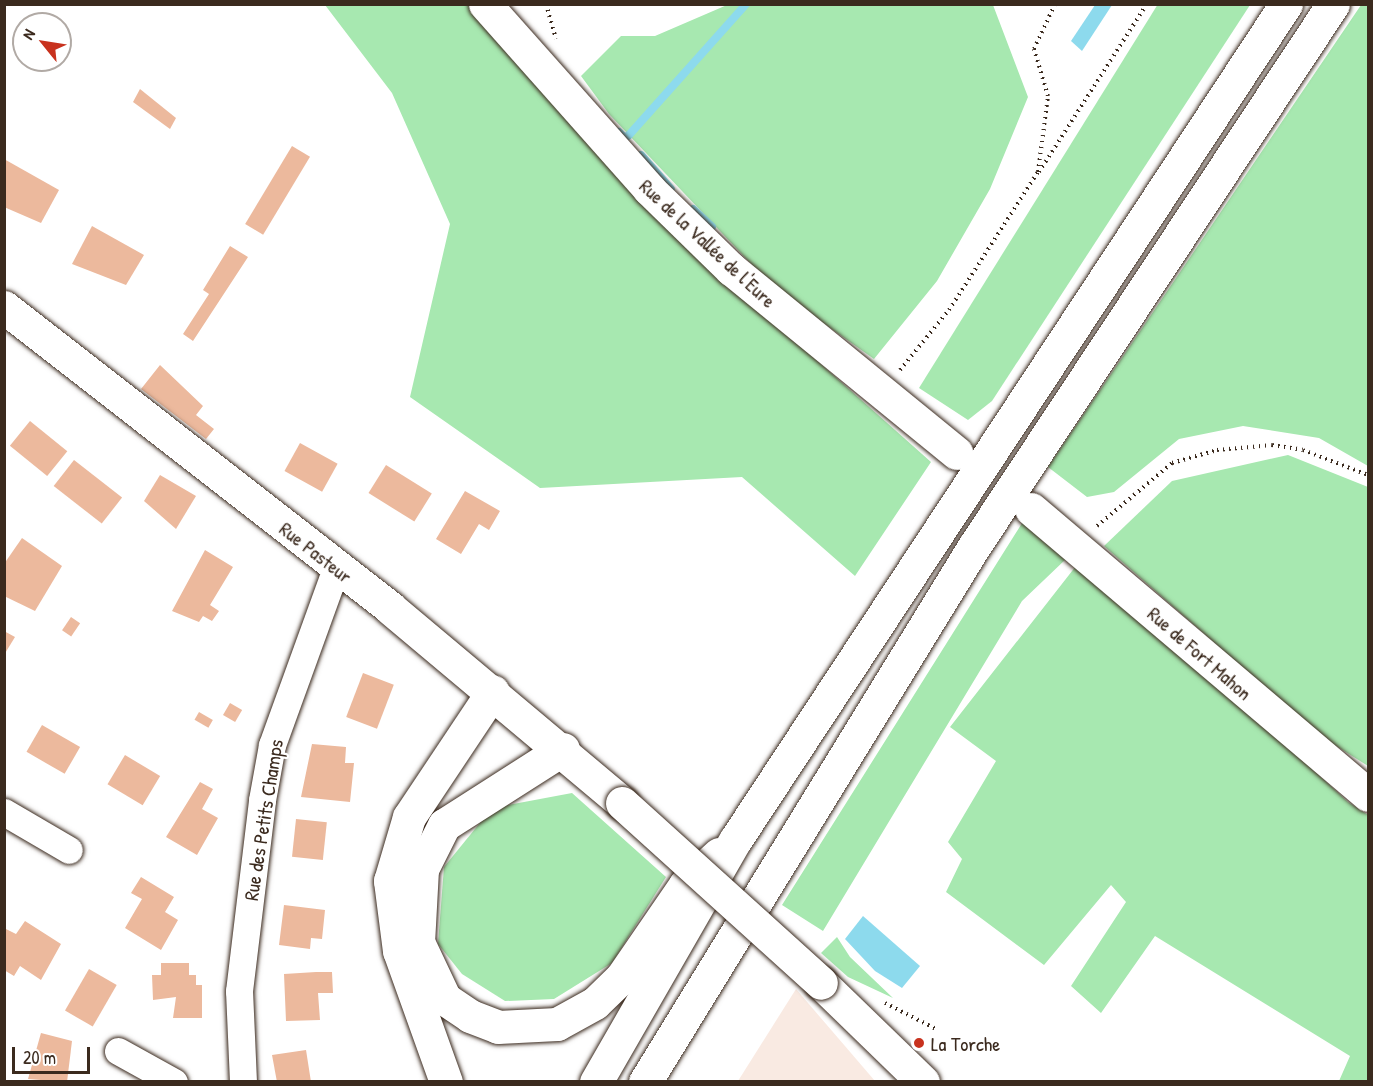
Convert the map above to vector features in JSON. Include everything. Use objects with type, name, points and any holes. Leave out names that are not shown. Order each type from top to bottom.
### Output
[{"type":"main road","name":"Rue de la Vallée de l'Eure","points":[[485,4],[649,189],[731,269],[873,389],[957,453]]},
{"type":"main road","points":[[596,1082],[736,838],[1286,4]]},
{"type":"main road","points":[[645,1082],[973,548],[1333,4]]},
{"type":"main road","name":"Rue Pasteur","points":[[4,307],[493,691],[563,749],[821,984],[923,1082]]},
{"type":"main road","name":"Rue de Fort Mahon","points":[[1030,509],[1368,795]]},
{"type":"main road","points":[[446,1082],[399,951],[390,881],[414,808],[493,691]]},
{"type":"main road","points":[[563,749],[444,825],[422,869],[418,942],[445,999],[470,1016],[498,1027],[558,1024],[595,1003],[642,950],[685,885],[736,838]]},
{"type":"street","name":"Rue des Petits Champs","points":[[243,1082],[239,991],[262,800],[272,745],[336,568]]},
{"type":"street","points":[[4,812],[69,850]]},
{"type":"street","points":[[118,1051],[174,1082]]},
{"type":"path","points":[[546,4],[558,29],[555,46]]},
{"type":"path","points":[[1025,196],[1038,172],[1048,96],[1034,49],[1055,4]]},
{"type":"path","points":[[873,389],[919,350],[1025,196],[1147,4]]},
{"type":"path","points":[[1092,530],[1172,463],[1206,452],[1272,445],[1331,457],[1368,475]]},
{"type":"shaded area","points":[[796,989],[875,1081],[738,1081]]},
{"type":"green space","points":[[1158,4],[1250,5],[992,401],[968,420],[919,388]]},
{"type":"green space","points":[[325,5],[468,5],[680,239],[931,462],[855,576],[742,477],[540,488],[410,397],[450,224],[392,93]]},
{"type":"green space","points":[[727,5],[993,5],[1028,97],[990,189],[937,281],[874,359],[774,288],[609,114],[581,76],[621,36],[655,36]]},
{"type":"green space","points":[[1361,5],[1368,5],[1368,466],[1319,438],[1243,426],[1179,439],[1114,492],[1087,497],[1048,467]]},
{"type":"green space","points":[[1288,455],[1368,487],[1368,766],[1322,737],[1104,546],[1172,481]]},
{"type":"green space","points":[[1024,520],[1066,559],[1022,601],[823,931],[782,905]]},
{"type":"green space","points":[[1083,557],[1348,802],[1368,815],[1368,1081],[1339,1081],[1350,1056],[1155,936],[1101,1013],[1071,986],[1126,902],[1111,885],[1044,965],[946,892],[962,859],[948,842],[996,761],[950,727]]},
{"type":"green space","points":[[572,793],[666,877],[612,963],[554,999],[505,1001],[462,974],[438,944],[444,867],[492,808]]},
{"type":"green space","points":[[837,937],[850,957],[893,998],[848,977],[821,953]]},
{"type":"water","points":[[1095,5],[1112,5],[1082,51],[1071,41]]},
{"type":"water","points":[[863,916],[920,966],[902,988],[875,971],[845,939]]},
{"type":"building","points":[[140,89],[176,118],[170,129],[133,102]]},
{"type":"building","points":[[292,146],[310,157],[263,235],[245,224]]},
{"type":"building","points":[[4,159],[59,190],[41,223],[4,207]]},
{"type":"building","points":[[92,226],[144,255],[126,285],[72,264]]},
{"type":"building","points":[[230,246],[248,257],[193,341],[183,334],[209,294],[203,290]]},
{"type":"building","points":[[160,365],[203,406],[196,415],[214,429],[206,439],[141,389]]},
{"type":"building","points":[[30,421],[67,451],[47,476],[10,446]]},
{"type":"building","points":[[300,443],[338,464],[322,492],[284,471]]},
{"type":"building","points":[[74,460],[122,498],[102,524],[54,486]]},
{"type":"building","points":[[386,465],[432,494],[414,522],[369,493]]},
{"type":"building","points":[[160,475],[196,496],[176,529],[144,501]]},
{"type":"building","points":[[465,491],[500,511],[489,530],[479,524],[461,554],[436,539]]},
{"type":"building","points":[[22,538],[62,566],[35,611],[4,596],[4,564]]},
{"type":"building","points":[[205,550],[233,567],[210,605],[219,611],[212,621],[203,616],[199,622],[172,611]]},
{"type":"building","points":[[71,617],[80,623],[71,636],[62,630]]},
{"type":"building","points":[[4,631],[15,637],[4,655]]},
{"type":"building","points":[[363,673],[394,685],[377,729],[346,717]]},
{"type":"building","points":[[230,703],[242,710],[235,722],[223,715]]},
{"type":"building","points":[[199,712],[213,720],[208,728],[194,720]]},
{"type":"building","points":[[42,725],[80,747],[65,774],[26,752]]},
{"type":"building","points":[[312,744],[346,747],[345,763],[354,763],[350,802],[301,797]]},
{"type":"building","points":[[125,755],[160,776],[143,805],[107,784]]},
{"type":"building","points":[[200,782],[213,789],[202,809],[218,818],[197,855],[166,837]]},
{"type":"building","points":[[296,819],[327,822],[323,860],[292,857]]},
{"type":"building","points":[[141,877],[174,897],[165,912],[178,920],[161,950],[125,928],[142,899],[131,893]]},
{"type":"building","points":[[284,905],[325,910],[322,939],[311,938],[310,949],[279,945]]},
{"type":"building","points":[[25,921],[61,944],[41,980],[20,966],[14,976],[4,970],[4,928],[16,934]]},
{"type":"building","points":[[161,963],[189,963],[189,975],[196,975],[196,985],[202,985],[202,1018],[173,1018],[176,997],[153,1000],[152,975],[161,975]]},
{"type":"building","points":[[89,969],[117,985],[93,1027],[65,1011]]},
{"type":"building","points":[[332,972],[333,993],[318,993],[320,1020],[286,1021],[284,974]]},
{"type":"building","points":[[41,1033],[72,1041],[67,1082],[28,1079]]},
{"type":"building","points":[[306,1050],[311,1082],[277,1082],[272,1055]]},
{"type":"waterway","points":[[619,132],[625,138],[629,135],[746,4]]},
{"type":"waterway","points":[[641,155],[671,189]]},
{"type":"waterway","points":[[693,209],[712,227]]},
{"type":"place","name":"La Torche","points":[[919,1043]]}]
